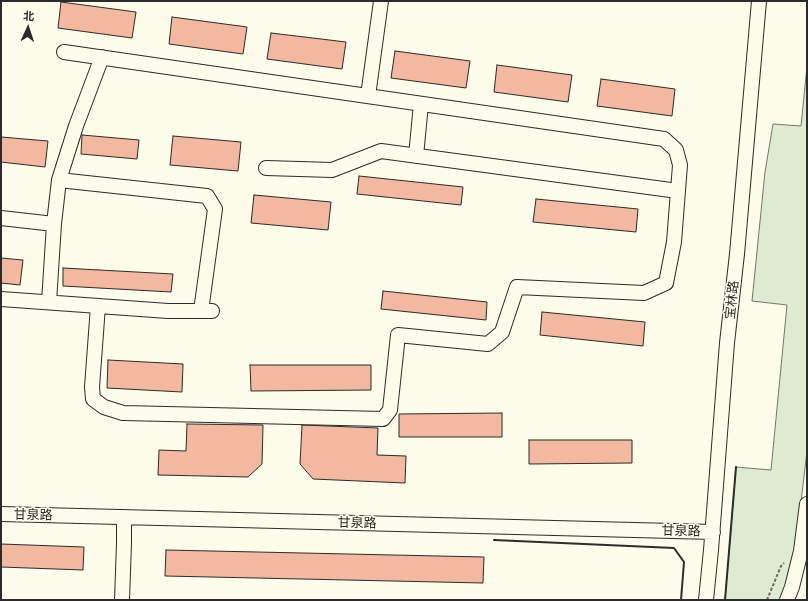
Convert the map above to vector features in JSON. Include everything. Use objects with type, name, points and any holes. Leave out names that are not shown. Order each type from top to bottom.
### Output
[{"type":"street","points":[[368,96],[381,1]]},
{"type":"street","name":"宝林路","points":[[706,600],[713,532],[727,343],[737,254],[758,1]]},
{"type":"street","points":[[64,52],[664,139],[676,150],[680,165],[674,242],[666,283],[644,293],[517,286],[502,332],[488,344],[398,334],[390,410],[382,419],[122,413],[104,407],[93,399],[92,387],[98,306]]},
{"type":"street","points":[[49,302],[54,224],[59,180],[76,126],[102,57]]},
{"type":"street","points":[[416,156],[421,104]]},
{"type":"street","points":[[266,168],[332,170],[381,151],[678,191]]},
{"type":"street","points":[[1,299],[168,311],[206,311],[215,209],[207,196],[59,180]]},
{"type":"street","points":[[1,218],[54,224]]},
{"type":"street","points":[[787,600],[804,551],[807,504]]},
{"type":"street","name":"甘泉路","points":[[1,514],[713,532]]},
{"type":"street","points":[[122,600],[124,517]]},
{"type":"path","points":[[767,600],[781,566],[789,557],[804,551]]},
{"type":"green space","points":[[807,66],[807,451],[794,562],[781,600],[725,600],[736,467],[771,470],[787,305],[752,301],[765,172],[773,124],[801,126]]},
{"type":"building","points":[[61,2],[136,12],[132,38],[58,28]]},
{"type":"building","points":[[172,17],[247,27],[243,54],[169,44]]},
{"type":"building","points":[[271,33],[346,42],[342,69],[267,59]]},
{"type":"building","points":[[395,51],[470,61],[466,88],[391,78]]},
{"type":"building","points":[[497,65],[572,75],[568,102],[494,92]]},
{"type":"building","points":[[601,79],[675,89],[672,116],[597,106]]},
{"type":"building","points":[[82,135],[139,140],[137,159],[81,154]]},
{"type":"building","points":[[173,136],[241,142],[238,171],[170,165]]},
{"type":"building","points":[[1,137],[48,141],[45,167],[1,162]]},
{"type":"building","points":[[359,176],[463,187],[461,205],[357,194]]},
{"type":"building","points":[[254,195],[331,202],[328,230],[251,223]]},
{"type":"building","points":[[536,199],[638,209],[636,232],[533,222]]},
{"type":"building","points":[[1,258],[23,260],[20,285],[1,283]]},
{"type":"building","points":[[63,268],[173,274],[171,292],[63,286]]},
{"type":"building","points":[[383,291],[487,302],[486,320],[381,309]]},
{"type":"building","points":[[542,312],[645,322],[643,346],[540,335]]},
{"type":"building","points":[[108,360],[183,364],[182,392],[107,388]]},
{"type":"building","points":[[250,365],[371,365],[371,390],[251,391]]},
{"type":"building","points":[[502,413],[502,437],[399,437],[399,414]]},
{"type":"building","points":[[187,424],[263,425],[262,464],[248,477],[158,475],[159,450],[186,451]]},
{"type":"building","points":[[302,425],[378,428],[377,455],[406,456],[405,483],[313,479],[300,464]]},
{"type":"building","points":[[529,440],[632,440],[632,463],[529,464]]},
{"type":"building","points":[[1,544],[84,547],[83,570],[1,567]]},
{"type":"building","points":[[166,550],[484,557],[483,583],[165,576]]},
{"type":"wall","points":[[725,600],[736,467]]},
{"type":"wall","points":[[494,540],[674,548],[684,562],[681,600]]}]
